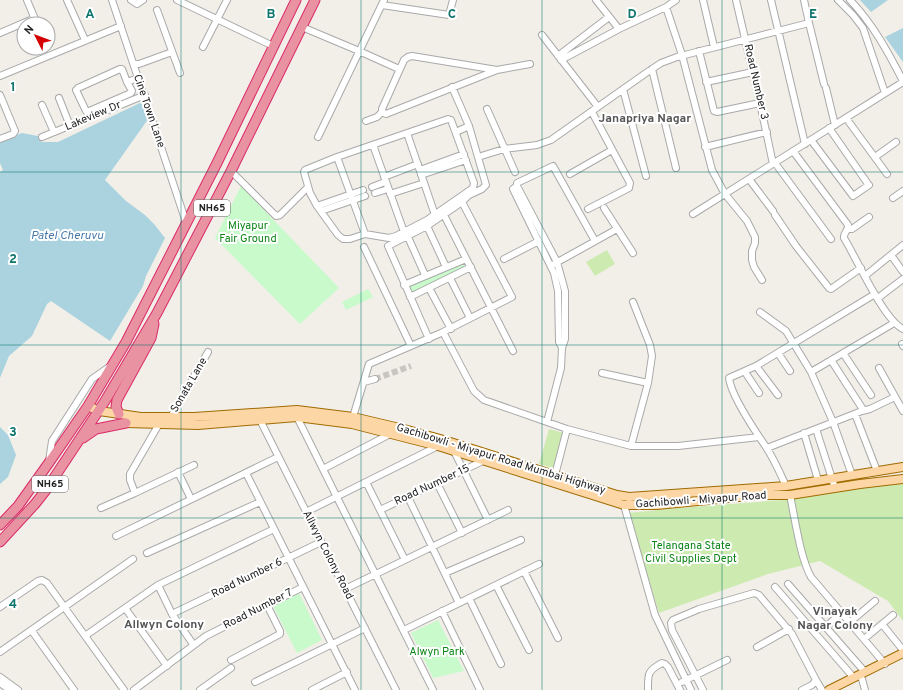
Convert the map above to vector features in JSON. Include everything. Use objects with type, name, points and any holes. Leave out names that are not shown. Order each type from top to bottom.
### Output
[{"type":"highway","name":"NH65","points":[[0,525],[18,506],[82,416],[126,342],[216,164],[296,0]]},
{"type":"highway","name":"NH65","points":[[0,542],[35,504],[99,411],[157,313],[315,0]]},
{"type":"highway","points":[[119,414],[116,407],[117,400],[151,338],[157,313]]},
{"type":"highway","points":[[76,444],[96,429],[126,423]]},
{"type":"main road","name":"Gachibowli - Miyapur Road Mumbai Highway","points":[[88,406],[99,411],[141,416],[194,417],[297,410],[353,417],[404,429],[617,495],[629,497],[746,493],[903,467]]},
{"type":"main road","points":[[82,416],[92,421]]},
{"type":"main road","name":"Gachibowli - Miyapur Road","points":[[126,423],[198,426],[297,417],[346,423],[392,433],[438,446],[624,505],[657,505],[746,493],[790,495],[903,479]]},
{"type":"main road","points":[[885,664],[903,652]]},
{"type":"main road","points":[[829,690],[885,664],[903,658]]},
{"type":"main road","points":[[841,690],[860,676]]},
{"type":"street","points":[[27,0],[34,16]]},
{"type":"street","points":[[67,0],[85,40]]},
{"type":"street","name":"Cine Town Lane","points":[[112,0],[186,222]]},
{"type":"street","points":[[131,0],[137,4],[143,0]]},
{"type":"street","points":[[177,0],[189,3],[217,20],[273,46]]},
{"type":"street","points":[[203,47],[227,0]]},
{"type":"street","points":[[318,137],[383,2],[449,15],[453,0]]},
{"type":"street","points":[[596,0],[619,29]]},
{"type":"street","points":[[559,58],[676,0]]},
{"type":"street","points":[[702,0],[714,47]]},
{"type":"street","name":"Road Number 3","points":[[736,0],[774,164]]},
{"type":"street","points":[[770,0],[805,144]]},
{"type":"street","points":[[804,0],[825,86],[832,127],[869,185],[853,196],[811,140]]},
{"type":"street","points":[[838,0],[863,28],[885,93]]},
{"type":"street","points":[[694,214],[903,81],[877,33],[850,0]]},
{"type":"street","points":[[666,6],[682,55],[712,170],[725,194],[747,221],[755,237],[752,260],[754,267],[762,280]]},
{"type":"street","points":[[157,10],[180,73]]},
{"type":"street","points":[[559,58],[609,17]]},
{"type":"street","points":[[478,157],[505,149],[537,145],[551,140],[662,63],[682,55],[809,23]]},
{"type":"street","points":[[56,52],[121,26]]},
{"type":"street","points":[[0,33],[16,28]]},
{"type":"street","points":[[302,28],[359,50],[399,69]]},
{"type":"street","points":[[542,35],[598,107]]},
{"type":"street","points":[[699,51],[714,111],[716,112],[760,103]]},
{"type":"street","points":[[123,72],[138,64],[172,52]]},
{"type":"street","points":[[0,76],[48,56]]},
{"type":"street","points":[[366,121],[377,117],[382,112],[399,69],[404,60],[408,57],[412,56],[497,70]]},
{"type":"street","points":[[382,112],[386,114],[497,70],[530,64]]},
{"type":"street","points":[[120,69],[128,82],[131,92],[87,112],[77,89],[120,69]]},
{"type":"street","points":[[652,69],[676,168]]},
{"type":"street","points":[[706,82],[753,72]]},
{"type":"street","points":[[128,82],[138,78]]},
{"type":"street","points":[[429,339],[388,246],[406,235],[436,215],[474,186],[465,157],[450,119],[337,157],[304,170],[308,187],[319,209],[338,235],[343,239],[350,239],[365,234],[389,238],[406,235],[427,226],[462,202],[469,195],[482,189],[486,184],[469,126],[452,87]]},
{"type":"street","points":[[623,89],[646,176]]},
{"type":"street","points":[[0,95],[15,131],[13,134],[0,139]]},
{"type":"street","name":"Lakeview Dr","points":[[42,137],[144,95]]},
{"type":"street","points":[[59,98],[70,126]]},
{"type":"street","points":[[42,105],[54,132]]},
{"type":"street","points":[[487,109],[515,172]]},
{"type":"street","points":[[588,209],[629,188],[630,186],[630,183],[592,112]]},
{"type":"street","points":[[846,118],[887,174]]},
{"type":"street","points":[[456,132],[469,126]]},
{"type":"street","points":[[705,147],[767,132]]},
{"type":"street","points":[[406,134],[436,215]]},
{"type":"street","points":[[875,157],[896,142]]},
{"type":"street","points":[[373,145],[406,235],[426,276]]},
{"type":"street","points":[[570,174],[612,150]]},
{"type":"street","points":[[793,151],[848,225],[848,229],[844,237],[876,296],[894,323],[903,329]]},
{"type":"street","points":[[337,157],[365,234]]},
{"type":"street","points":[[424,183],[389,191],[373,190],[385,179],[465,157]]},
{"type":"street","points":[[774,164],[831,239]]},
{"type":"street","points":[[554,264],[539,241],[513,188],[517,186],[518,183],[554,166],[595,241]]},
{"type":"street","points":[[230,171],[276,216],[280,215],[308,187]]},
{"type":"street","points":[[750,179],[796,246],[829,288],[831,289],[861,268]]},
{"type":"street","points":[[517,186],[554,264],[565,291],[565,339],[562,348],[561,368],[547,422]]},
{"type":"street","points":[[319,209],[362,190]]},
{"type":"street","points":[[893,198],[903,192]]},
{"type":"street","points":[[319,209],[353,201],[365,196]]},
{"type":"street","points":[[353,417],[369,364],[451,329],[512,297],[462,202]]},
{"type":"street","points":[[604,208],[632,253]]},
{"type":"street","points":[[444,214],[513,351]]},
{"type":"street","points":[[848,229],[869,217]]},
{"type":"street","points":[[427,226],[446,266]]},
{"type":"street","points":[[554,264],[617,229]]},
{"type":"street","points":[[504,259],[539,241]]},
{"type":"street","points":[[865,276],[903,245]]},
{"type":"street","points":[[364,247],[411,346]]},
{"type":"street","points":[[891,254],[903,272]]},
{"type":"street","points":[[404,284],[466,259]]},
{"type":"street","points":[[410,297],[471,267]]},
{"type":"street","points":[[450,278],[470,318]]},
{"type":"street","points":[[786,486],[767,448],[759,437],[734,392],[729,378],[756,366],[903,279]]},
{"type":"street","points":[[429,288],[451,329]]},
{"type":"street","points":[[631,446],[648,383],[652,356],[650,345],[632,302]]},
{"type":"street","points":[[760,312],[786,331],[811,372],[833,422],[852,475]]},
{"type":"street","points":[[811,372],[894,323]]},
{"type":"street","points":[[443,332],[474,391],[484,400],[567,429],[631,446],[678,446],[759,437]]},
{"type":"street","name":"Sonata Lane","points":[[171,417],[208,352]]},
{"type":"street","points":[[778,353],[790,372]]},
{"type":"street","points":[[843,353],[871,395]]},
{"type":"street","points":[[831,360],[862,408],[862,411]]},
{"type":"street","points":[[48,464],[52,441],[92,379],[113,364]]},
{"type":"street","points":[[756,366],[778,395]]},
{"type":"street","points":[[879,368],[903,411]]},
{"type":"street","points":[[745,372],[759,393]]},
{"type":"street","points":[[602,374],[648,383]]},
{"type":"street","points":[[364,382],[375,379]]},
{"type":"street","points":[[767,448],[870,409],[895,397]]},
{"type":"street","points":[[855,414],[877,471]]},
{"type":"street","points":[[297,417],[433,690]]},
{"type":"street","name":"Allwyn Colony Road","points":[[260,420],[396,690]]},
{"type":"street","points":[[135,493],[130,480],[130,474],[159,424]]},
{"type":"street","points":[[555,475],[567,429]]},
{"type":"street","points":[[816,429],[835,488]]},
{"type":"street","points":[[323,469],[392,433]]},
{"type":"street","points":[[804,434],[818,480]]},
{"type":"street","points":[[306,512],[438,446]]},
{"type":"street","points":[[454,451],[488,520]]},
{"type":"street","points":[[116,536],[278,457]]},
{"type":"street","name":"Road Number 15","points":[[380,510],[485,460]]},
{"type":"street","points":[[101,508],[194,465]]},
{"type":"street","points":[[178,472],[192,499]]},
{"type":"street","points":[[246,473],[355,690]]},
{"type":"street","points":[[366,482],[405,560]]},
{"type":"street","points":[[436,483],[462,533]]},
{"type":"street","points":[[790,495],[798,538],[807,571],[885,664]]},
{"type":"street","points":[[408,497],[459,603]]},
{"type":"street","points":[[147,553],[260,502]]},
{"type":"street","points":[[624,505],[655,615],[691,690]]},
{"type":"street","points":[[345,589],[508,510]]},
{"type":"street","points":[[85,636],[158,585],[274,529]]},
{"type":"street","points":[[445,573],[521,540]]},
{"type":"street","name":"Road Number 6","points":[[172,614],[321,542]]},
{"type":"street","points":[[0,652],[133,559]]},
{"type":"street","points":[[404,630],[539,564]]},
{"type":"street","points":[[524,571],[558,638]]},
{"type":"street","points":[[0,607],[38,581],[42,580],[47,583],[124,690]]},
{"type":"street","points":[[788,584],[826,627],[860,676],[865,690]]},
{"type":"street","points":[[158,585],[172,614],[193,644]]},
{"type":"street","points":[[496,585],[529,650]]},
{"type":"street","name":"Road Number 7","points":[[134,690],[167,666],[193,644],[206,636],[303,587]]},
{"type":"street","points":[[775,587],[860,676]]},
{"type":"street","points":[[703,690],[672,630],[671,623],[674,620],[699,608],[754,593],[758,595],[789,629],[822,690]]},
{"type":"street","points":[[469,598],[501,664]]},
{"type":"street","points":[[850,622],[875,601]]},
{"type":"street","points":[[231,660],[280,634],[280,631],[267,605]]},
{"type":"street","points":[[125,608],[167,666]]},
{"type":"street","points":[[442,611],[480,690]]},
{"type":"street","points":[[826,627],[842,612]]},
{"type":"street","points":[[864,639],[893,615]]},
{"type":"street","points":[[882,624],[903,652]]},
{"type":"street","points":[[255,682],[365,628]]},
{"type":"street","points":[[758,647],[789,629]]},
{"type":"street","points":[[32,631],[74,690]]},
{"type":"street","points":[[648,690],[648,673],[654,667],[662,663],[668,667],[679,687],[686,681],[727,660]]},
{"type":"street","points":[[200,690],[231,668]]},
{"type":"street","points":[[312,690],[347,672]]},
{"type":"street","points":[[0,677],[14,690]]},
{"type":"street","points":[[802,690],[812,685],[816,680]]},
{"type":"street","points":[[0,683],[14,690]]},
{"type":"green space","name":"Miyapur Fair Ground","points":[[241,186],[339,288],[300,324],[215,238]]},
{"type":"green space","points":[[607,250],[615,264],[595,276],[586,262]]},
{"type":"green space","points":[[466,259],[471,267],[410,297],[404,285]]},
{"type":"green space","points":[[368,289],[373,297],[346,310],[342,302]]},
{"type":"green space","points":[[549,429],[564,433],[553,468],[539,464]]},
{"type":"green space","name":"Telangana State Civil Supplies Dept","points":[[903,481],[903,621],[888,601],[820,561],[768,574],[659,613],[628,513],[782,500]]},
{"type":"green space","points":[[299,593],[322,640],[297,653],[273,606]]},
{"type":"green space","name":"Alwyn Park","points":[[438,620],[464,671],[433,678],[411,633]]},
{"type":"water","points":[[860,0],[888,0],[871,12]]},
{"type":"water","points":[[903,28],[903,62],[885,37]]},
{"type":"water","name":"Patel Cheruvu","points":[[142,102],[151,115],[105,180],[126,201],[145,215],[165,238],[146,276],[143,286],[110,341],[51,301],[47,304],[32,336],[9,356],[0,378],[0,172],[3,170],[0,163],[0,142],[22,133],[38,136],[42,142],[58,142]]},
{"type":"water","points":[[0,427],[8,435],[16,455],[8,477],[0,484]]},
{"type":"tunnel","points":[[375,379],[411,366]]},
{"type":"district","name":"Janapriya Nagar","points":[[645,119]]},
{"type":"district","name":"Vinayak Nagar Colony","points":[[835,619]]},
{"type":"district","name":"Allwyn Colony","points":[[164,625]]}]
